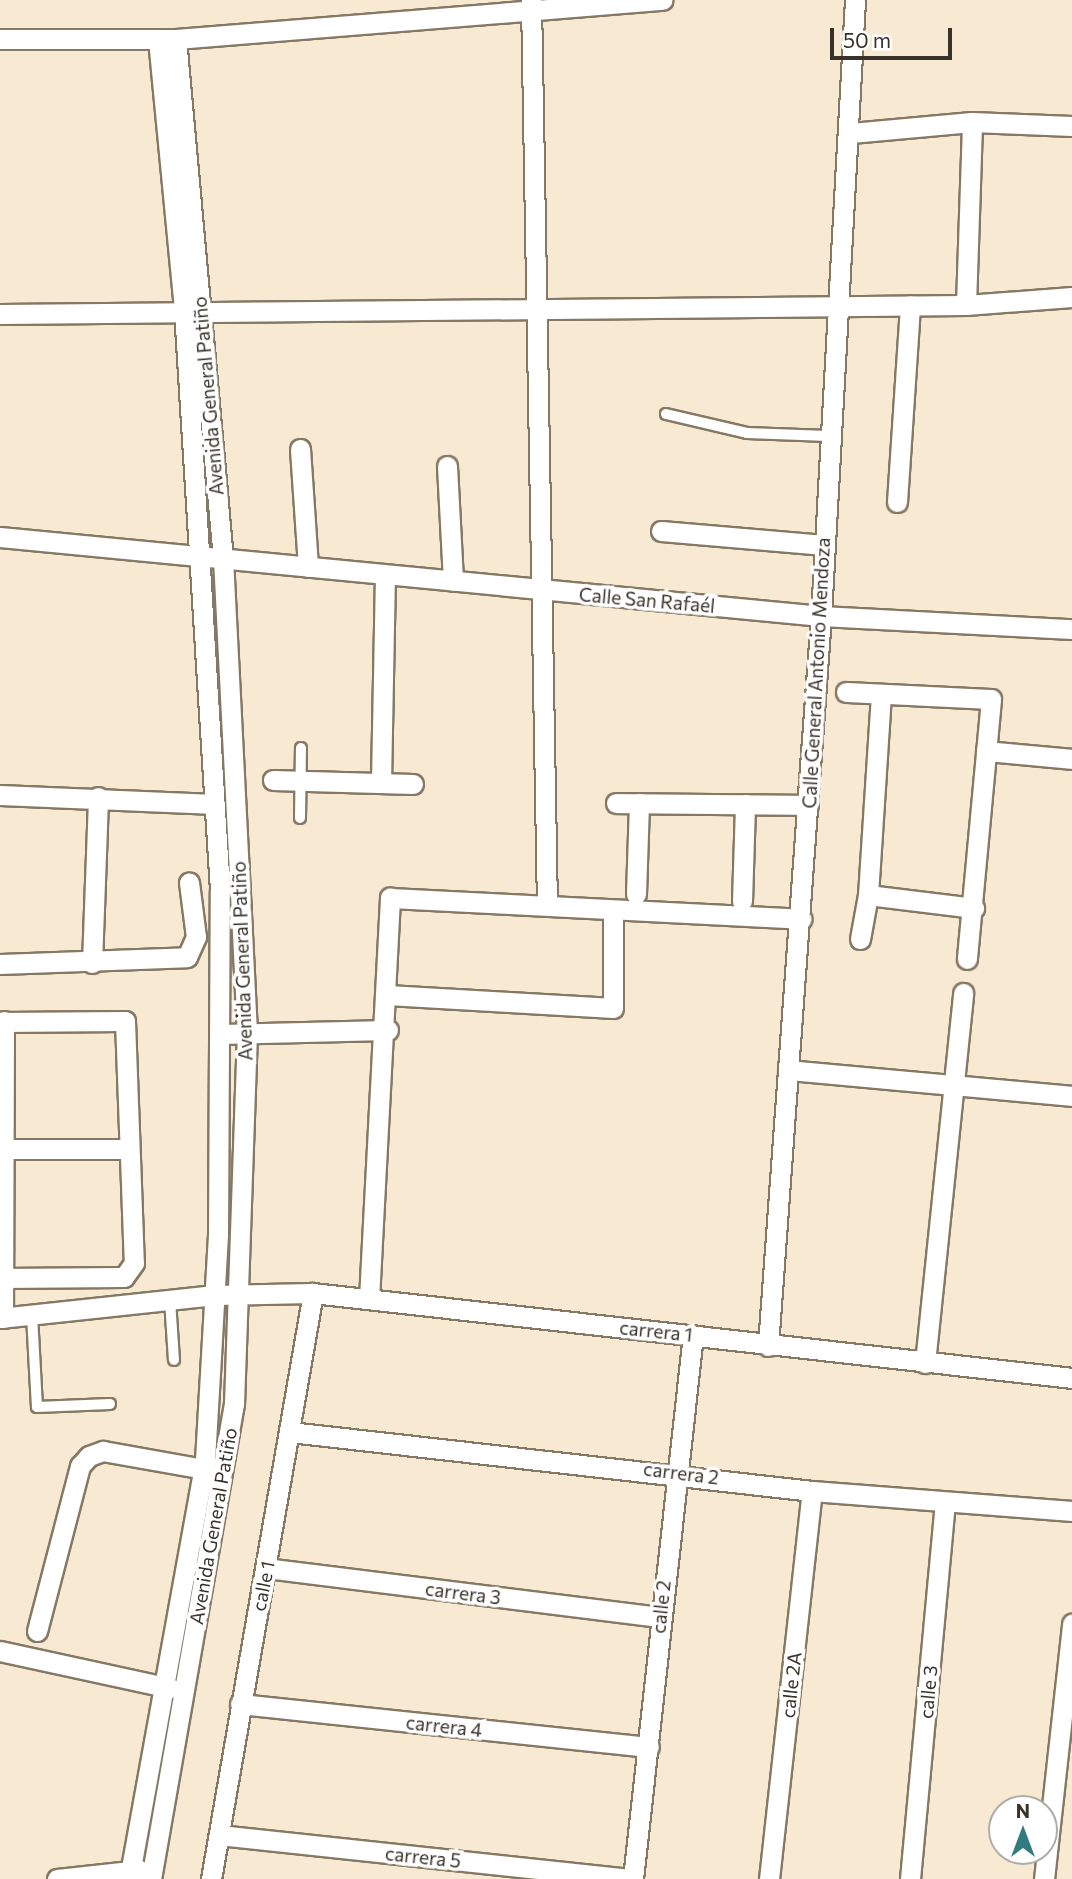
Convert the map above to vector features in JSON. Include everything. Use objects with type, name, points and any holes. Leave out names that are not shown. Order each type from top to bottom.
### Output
[{"type":"street","points":[[0,39],[167,39],[531,6],[662,0]]},
{"type":"street","name":"Calle General Antonio Mendoza","points":[[768,1346],[821,616],[828,436],[851,133],[855,0]]},
{"type":"street","points":[[531,6],[537,589],[547,904]]},
{"type":"street","name":"Avenida General Patiño","points":[[151,1875],[181,1691],[226,1466],[239,1295],[247,1032],[223,559],[192,309],[167,39]]},
{"type":"street","points":[[851,133],[972,122],[1072,126]]},
{"type":"street","points":[[966,305],[972,122]]},
{"type":"street","points":[[0,314],[536,305],[966,305],[1072,297]]},
{"type":"street","points":[[897,502],[910,305]]},
{"type":"street","name":"Avenida General Patiño","points":[[129,1875],[161,1685],[204,1469],[215,1295],[220,1034],[215,804],[200,558],[192,309]]},
{"type":"street","points":[[300,449],[308,567]]},
{"type":"street","points":[[447,466],[453,581]]},
{"type":"street","points":[[661,531],[824,545]]},
{"type":"street","name":"Calle San Rafaél","points":[[0,537],[821,616],[1072,629]]},
{"type":"street","points":[[381,782],[385,575]]},
{"type":"street","points":[[846,692],[991,699],[974,908],[967,959]]},
{"type":"street","points":[[860,939],[868,895],[881,694]]},
{"type":"street","points":[[986,751],[1072,759]]},
{"type":"street","points":[[273,780],[413,784]]},
{"type":"street","points":[[0,795],[98,797],[215,804]]},
{"type":"street","points":[[92,963],[98,797]]},
{"type":"street","points":[[615,803],[808,805]]},
{"type":"street","points":[[636,894],[639,803]]},
{"type":"street","points":[[742,901],[745,804]]},
{"type":"street","points":[[0,964],[92,963],[187,957],[197,937],[189,882]]},
{"type":"street","points":[[868,895],[974,908]]},
{"type":"street","points":[[369,1299],[388,1030],[390,898],[801,919]]},
{"type":"street","points":[[388,995],[613,1008],[613,911]]},
{"type":"street","points":[[925,1363],[950,1082],[963,993]]},
{"type":"street","points":[[2,1318],[2,1021],[125,1021],[131,1273],[3,1278]]},
{"type":"street","points":[[220,1034],[388,1030]]},
{"type":"street","points":[[788,1070],[950,1082],[1072,1096]]},
{"type":"street","points":[[3,1149],[129,1149]]},
{"type":"street","name":"carrera 1","points":[[2,1318],[215,1295],[313,1293],[1072,1378]]},
{"type":"street","name":"calle 1","points":[[211,1879],[313,1293]]},
{"type":"street","name":"calle 2","points":[[631,1879],[649,1748],[675,1471],[693,1335]]},
{"type":"street","name":"carrera 2","points":[[290,1432],[675,1471],[812,1492],[945,1505],[1072,1511]]},
{"type":"street","points":[[37,1631],[80,1466],[89,1456],[103,1451],[204,1469]]},
{"type":"street","name":"calle 2A","points":[[769,1879],[812,1492]]},
{"type":"street","name":"calle 3","points":[[910,1879],[945,1505]]},
{"type":"street","name":"carrera 3","points":[[266,1568],[660,1617]]},
{"type":"street","points":[[1044,1879],[1072,1624]]},
{"type":"street","points":[[0,1651],[181,1691]]},
{"type":"street","name":"carrera 4","points":[[240,1704],[649,1748]]},
{"type":"street","name":"carrera 5","points":[[219,1835],[631,1879]]},
{"type":"street","points":[[57,1879],[151,1875]]},
{"type":"lane","points":[[666,414],[747,433],[828,436]]},
{"type":"lane","points":[[300,818],[301,748]]},
{"type":"lane","points":[[170,1300],[174,1360]]},
{"type":"lane","points":[[32,1315],[37,1407],[110,1404]]}]
